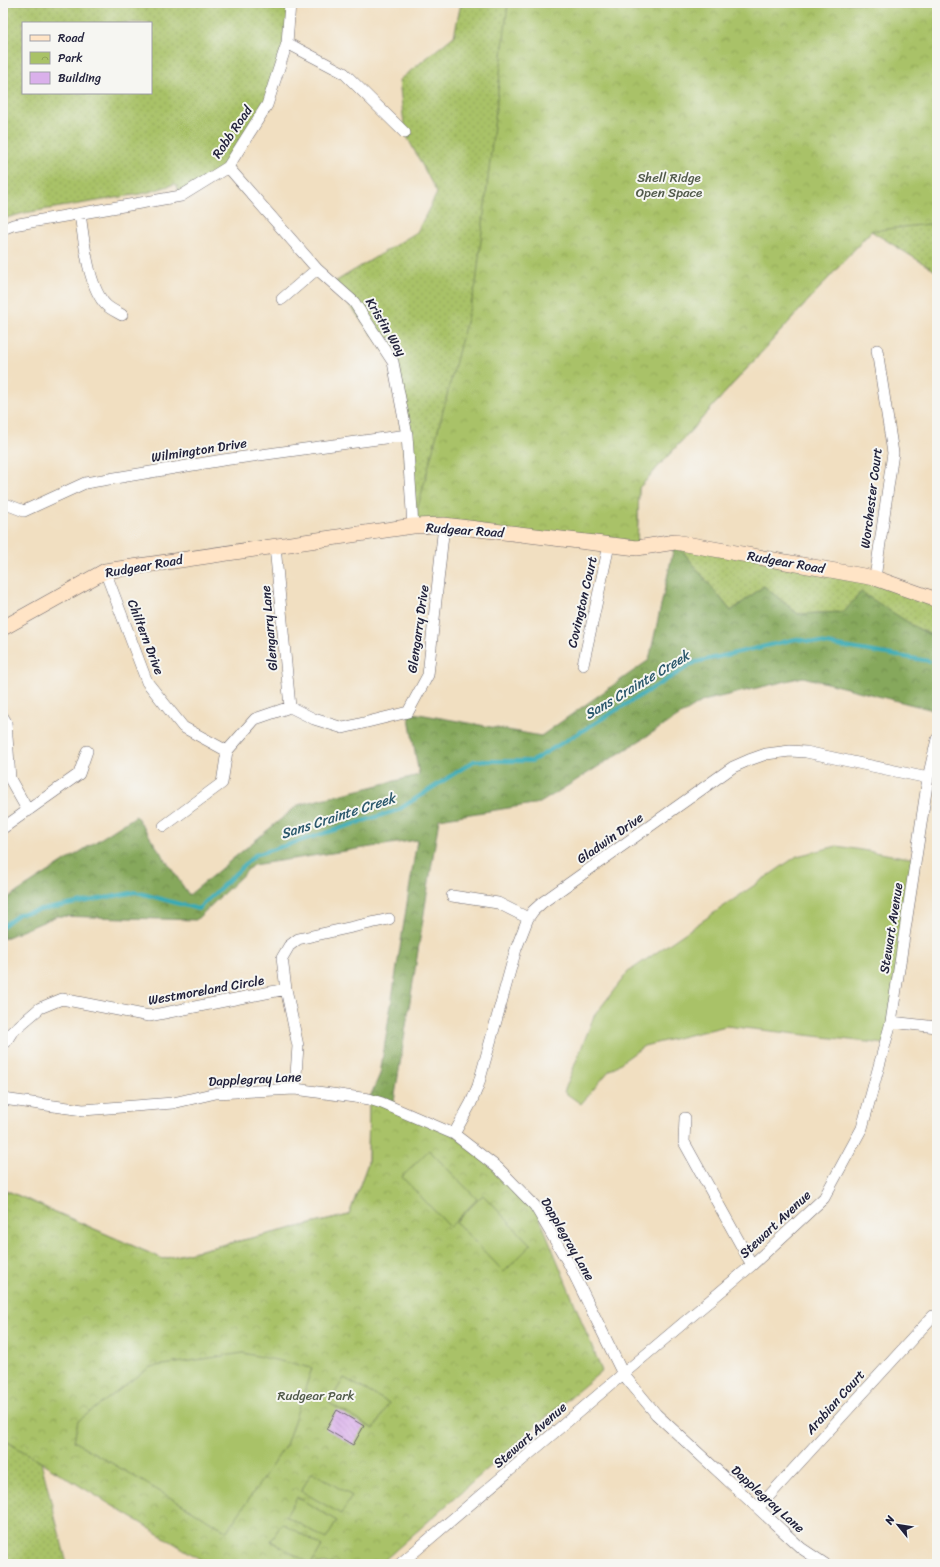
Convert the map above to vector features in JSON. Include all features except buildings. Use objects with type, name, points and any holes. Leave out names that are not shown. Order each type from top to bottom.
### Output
[{"type":"street","name":"Robb Road","points":[[3,229],[13,225],[181,196],[228,167],[267,105],[287,43],[290,3]]},
{"type":"street","points":[[287,43],[344,73],[405,133]]},
{"type":"street","name":"Kristin Way","points":[[228,167],[317,269],[354,302],[394,362],[407,435],[413,526]]},
{"type":"street","points":[[80,214],[87,258],[94,285],[106,305],[122,315]]},
{"type":"street","points":[[282,299],[317,269]]},
{"type":"street","name":"Worchester Court","points":[[874,578],[893,453],[877,350]]},
{"type":"street","name":"Wilmington Drive","points":[[3,503],[24,511],[85,483],[223,460],[407,435]]},
{"type":"street","name":"Rudgear Road","points":[[3,628],[105,570],[413,526],[444,525],[637,548],[675,542],[874,578],[937,600]]},
{"type":"street","name":"Glengarry Drive","points":[[290,707],[314,719],[343,728],[408,712],[428,675],[444,525]]},
{"type":"street","name":"Covington Court","points":[[582,665],[609,545]]},
{"type":"street","name":"Glengarry Lane","points":[[275,546],[290,707]]},
{"type":"street","name":"Chiltern Drive","points":[[105,570],[147,682],[183,728],[227,751]]},
{"type":"street","points":[[164,826],[222,783],[227,751],[255,718],[290,707]]},
{"type":"street","points":[[3,717],[6,722],[10,779],[28,811]]},
{"type":"street","name":"Stewart Avenue","points":[[400,1564],[622,1374],[752,1266],[824,1198],[862,1128],[891,1022],[928,778],[937,739]]},
{"type":"street","points":[[3,828],[79,774],[88,751]]},
{"type":"street","name":"Gladwin Drive","points":[[454,1134],[471,1103],[478,1086],[516,949],[528,918],[543,902],[733,767],[749,760],[777,752],[806,752],[928,778]]},
{"type":"street","points":[[452,896],[498,903],[528,918]]},
{"type":"street","points":[[295,1089],[298,1046],[286,989],[282,958],[289,946],[298,939],[389,919]]},
{"type":"street","name":"Westmoreland Circle","points":[[3,1046],[12,1032],[40,1008],[62,999],[149,1016],[286,989]]},
{"type":"street","points":[[891,1022],[937,1027]]},
{"type":"street","name":"Dapplegray Lane","points":[[3,1099],[83,1110],[172,1102],[216,1093],[295,1089],[382,1102],[454,1134],[498,1168],[535,1206],[569,1264],[622,1374],[656,1414],[714,1470],[801,1548],[826,1564]]},
{"type":"street","points":[[685,1118],[684,1142],[752,1266]]},
{"type":"street","name":"Arabian Court","points":[[758,1508],[932,1316]]},
{"type":"green space","points":[[3,3],[290,3],[287,43],[267,105],[228,167],[181,196],[175,184],[146,193],[24,213],[3,219]]},
{"type":"green space","name":"Shell Ridge Open Space","points":[[461,3],[937,3],[937,272],[871,231],[639,488],[637,548],[413,526],[393,362],[333,283],[417,232],[437,193],[405,133],[399,80],[454,36]]},
{"type":"green space","name":"Shell Ridge Open Space","points":[[508,3],[937,3],[937,226],[929,224],[871,231],[639,488],[637,548],[413,526],[476,284]]},
{"type":"green space","points":[[675,542],[875,578],[937,600],[937,638],[917,628],[844,612],[798,614],[764,586],[731,611]]},
{"type":"green space","points":[[675,542],[731,611],[764,586],[798,614],[844,612],[861,592],[917,628],[937,638],[937,711],[803,677],[703,701],[540,803],[439,819],[393,1108],[435,1227],[173,1282],[3,1189],[163,1259],[349,1215],[368,1163],[369,1099],[380,1074],[417,840],[253,865],[196,920],[57,916],[3,939],[3,901],[136,816],[189,895],[298,805],[419,775],[408,712],[541,736],[649,660]]},
{"type":"green space","points":[[837,846],[916,859],[885,1044],[726,1026],[644,1046],[608,1072],[581,1104],[564,1092],[594,1016],[628,972],[797,856]]},
{"type":"green space","name":"Rudgear Park","points":[[369,1099],[454,1134],[535,1206],[602,1371],[552,1412],[380,1564],[208,1564],[3,1439],[3,1189],[163,1259],[349,1215],[368,1163]]},
{"type":"green space","points":[[429,1150],[477,1199],[450,1227],[402,1177]]},
{"type":"green space","points":[[483,1195],[531,1245],[504,1272],[456,1222]]},
{"type":"green space","points":[[243,1353],[312,1368],[286,1445],[227,1531],[74,1441],[78,1421],[150,1367]]},
{"type":"green space","points":[[344,1378],[389,1403],[374,1429],[329,1403]]},
{"type":"green space","points":[[3,1439],[41,1462],[67,1564],[3,1564]]},
{"type":"green space","points":[[312,1472],[352,1496],[341,1514],[301,1491]]},
{"type":"green space","points":[[297,1497],[337,1521],[326,1539],[286,1516]]},
{"type":"green space","points":[[282,1523],[322,1546],[311,1564],[271,1541]]},
{"type":"waterway","name":"Sans Crainte Creek","points":[[3,926],[19,914],[136,892],[198,909],[255,855],[398,810],[474,761],[532,761],[696,662],[796,639],[929,661]]}]
